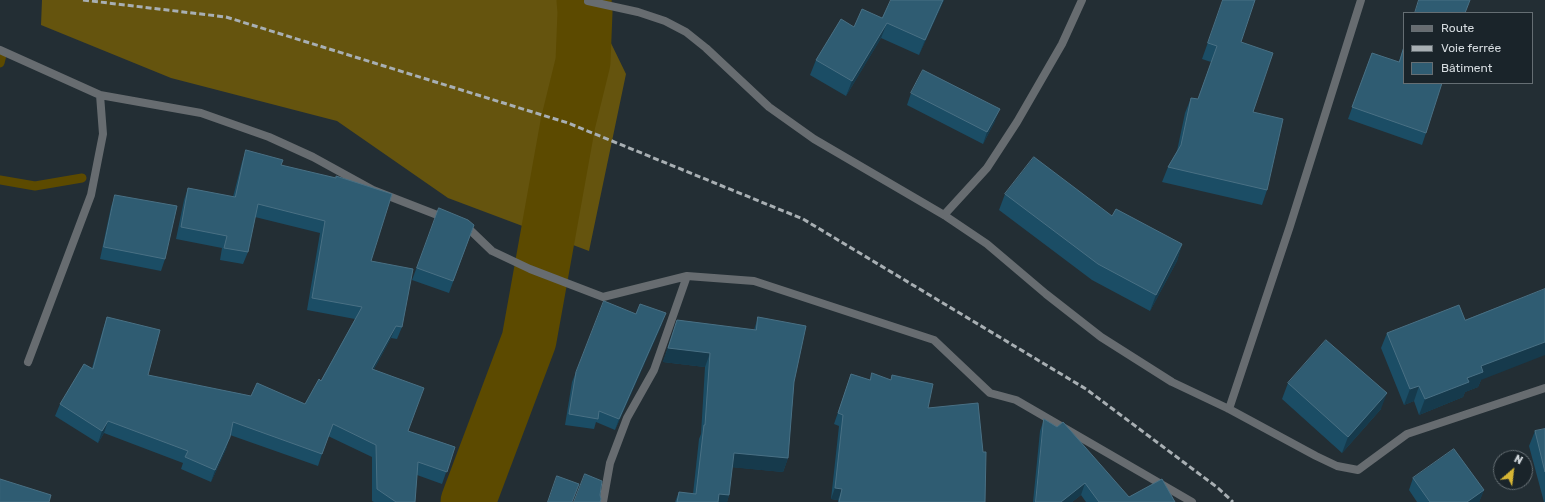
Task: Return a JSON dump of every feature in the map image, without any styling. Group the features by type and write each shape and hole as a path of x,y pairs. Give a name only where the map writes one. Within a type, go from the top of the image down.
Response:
{"street":[{"path":"944,215 987,168 1017,122 1062,44 1082,0"},
{"path":"1229,409 1290,226 1360,0"},
{"path":"588,1 638,12 665,21 686,32 706,48 769,107 801,130 879,178 944,215 987,244 1046,294 1101,337 1172,382 1229,409 1337,466 1358,470 1407,434 1545,388"},
{"path":"0,50 100,95 201,112 269,137 313,157 373,190 467,227 492,251 603,297 687,276 754,281 934,340 990,393 1016,400 1192,502"},
{"path":"28,362 91,195 103,134 100,95"},
{"path":"603,502 610,463 627,418 654,370 687,276"}],"shaded area":[{"path":"42,0 590,0 626,74 589,251 448,198 337,121 171,78 41,25"}],"building":[{"path":"891,0 943,0 925,40 887,23 852,81 816,60 841,19 854,27 862,9 882,18"},
{"path":"1223,0 1255,0 1241,42 1273,53 1253,112 1283,119 1267,190 1168,167 1181,145 1191,98 1198,99 1217,46 1208,43"},
{"path":"1419,0 1470,0 1465,12 1415,12"},
{"path":"1403,50 1403,84 1442,84 1426,133 1352,107 1372,53 1399,62"},
{"path":"923,70 1000,109 987,132 911,93"},
{"path":"246,150 283,160 281,165 336,178 336,176 392,194 371,261 413,269 402,327 396,326 372,369 424,388 408,431 455,447 447,472 418,462 415,502 396,502 377,489 376,445 333,424 322,454 233,422 230,437 215,470 185,457 188,451 108,421 102,431 60,404 84,364 93,369 107,317 160,330 148,375 251,396 257,383 305,404 319,379 321,381 362,307 312,298 325,221 258,204 248,252 224,248 227,236 181,227 188,188 235,197"},
{"path":"1034,157 1112,216 1116,209 1182,244 1156,295 1098,264 1005,194"},
{"path":"115,195 177,206 165,259 104,247"},
{"path":"439,208 468,220 474,225 453,281 417,268"},
{"path":"1545,289 1545,342 1481,366 1483,372 1467,378 1469,382 1425,399 1419,386 1410,389 1387,333 1459,305 1465,320"},
{"path":"604,301 636,314 640,304 666,313 619,419 599,411 598,419 569,414 576,372"},
{"path":"758,317 806,326 794,382 788,458 734,453 729,495 719,494 718,502 677,502 679,492 696,494 705,425 710,353 668,348 677,320 756,330"},
{"path":"1326,340 1387,393 1348,437 1288,383"},
{"path":"872,373 891,380 892,375 933,384 928,408 978,403 983,452 986,452 985,502 839,502 842,489 835,488 843,415 838,413 851,374 870,380"},
{"path":"1044,419 1057,427 1063,422 1129,497 1162,479 1175,502 1099,502 1085,483 1061,502 1036,502"},
{"path":"1545,429 1545,472 1535,431"},
{"path":"1454,449 1484,490 1467,502 1430,502 1413,478"},
{"path":"585,474 602,481 600,502 574,502"},
{"path":"557,476 579,484 572,502 548,502"},
{"path":"0,479 51,495 49,502 0,502"}],"waterway":[{"path":"468,502 529,340 568,123 583,62 584,0"},
{"path":"0,63 2,55"},
{"path":"0,180 35,186 82,178"}],"railway":[{"path":"83,0 226,17 568,123 803,219 1086,389 1218,488 1233,502"}]}
